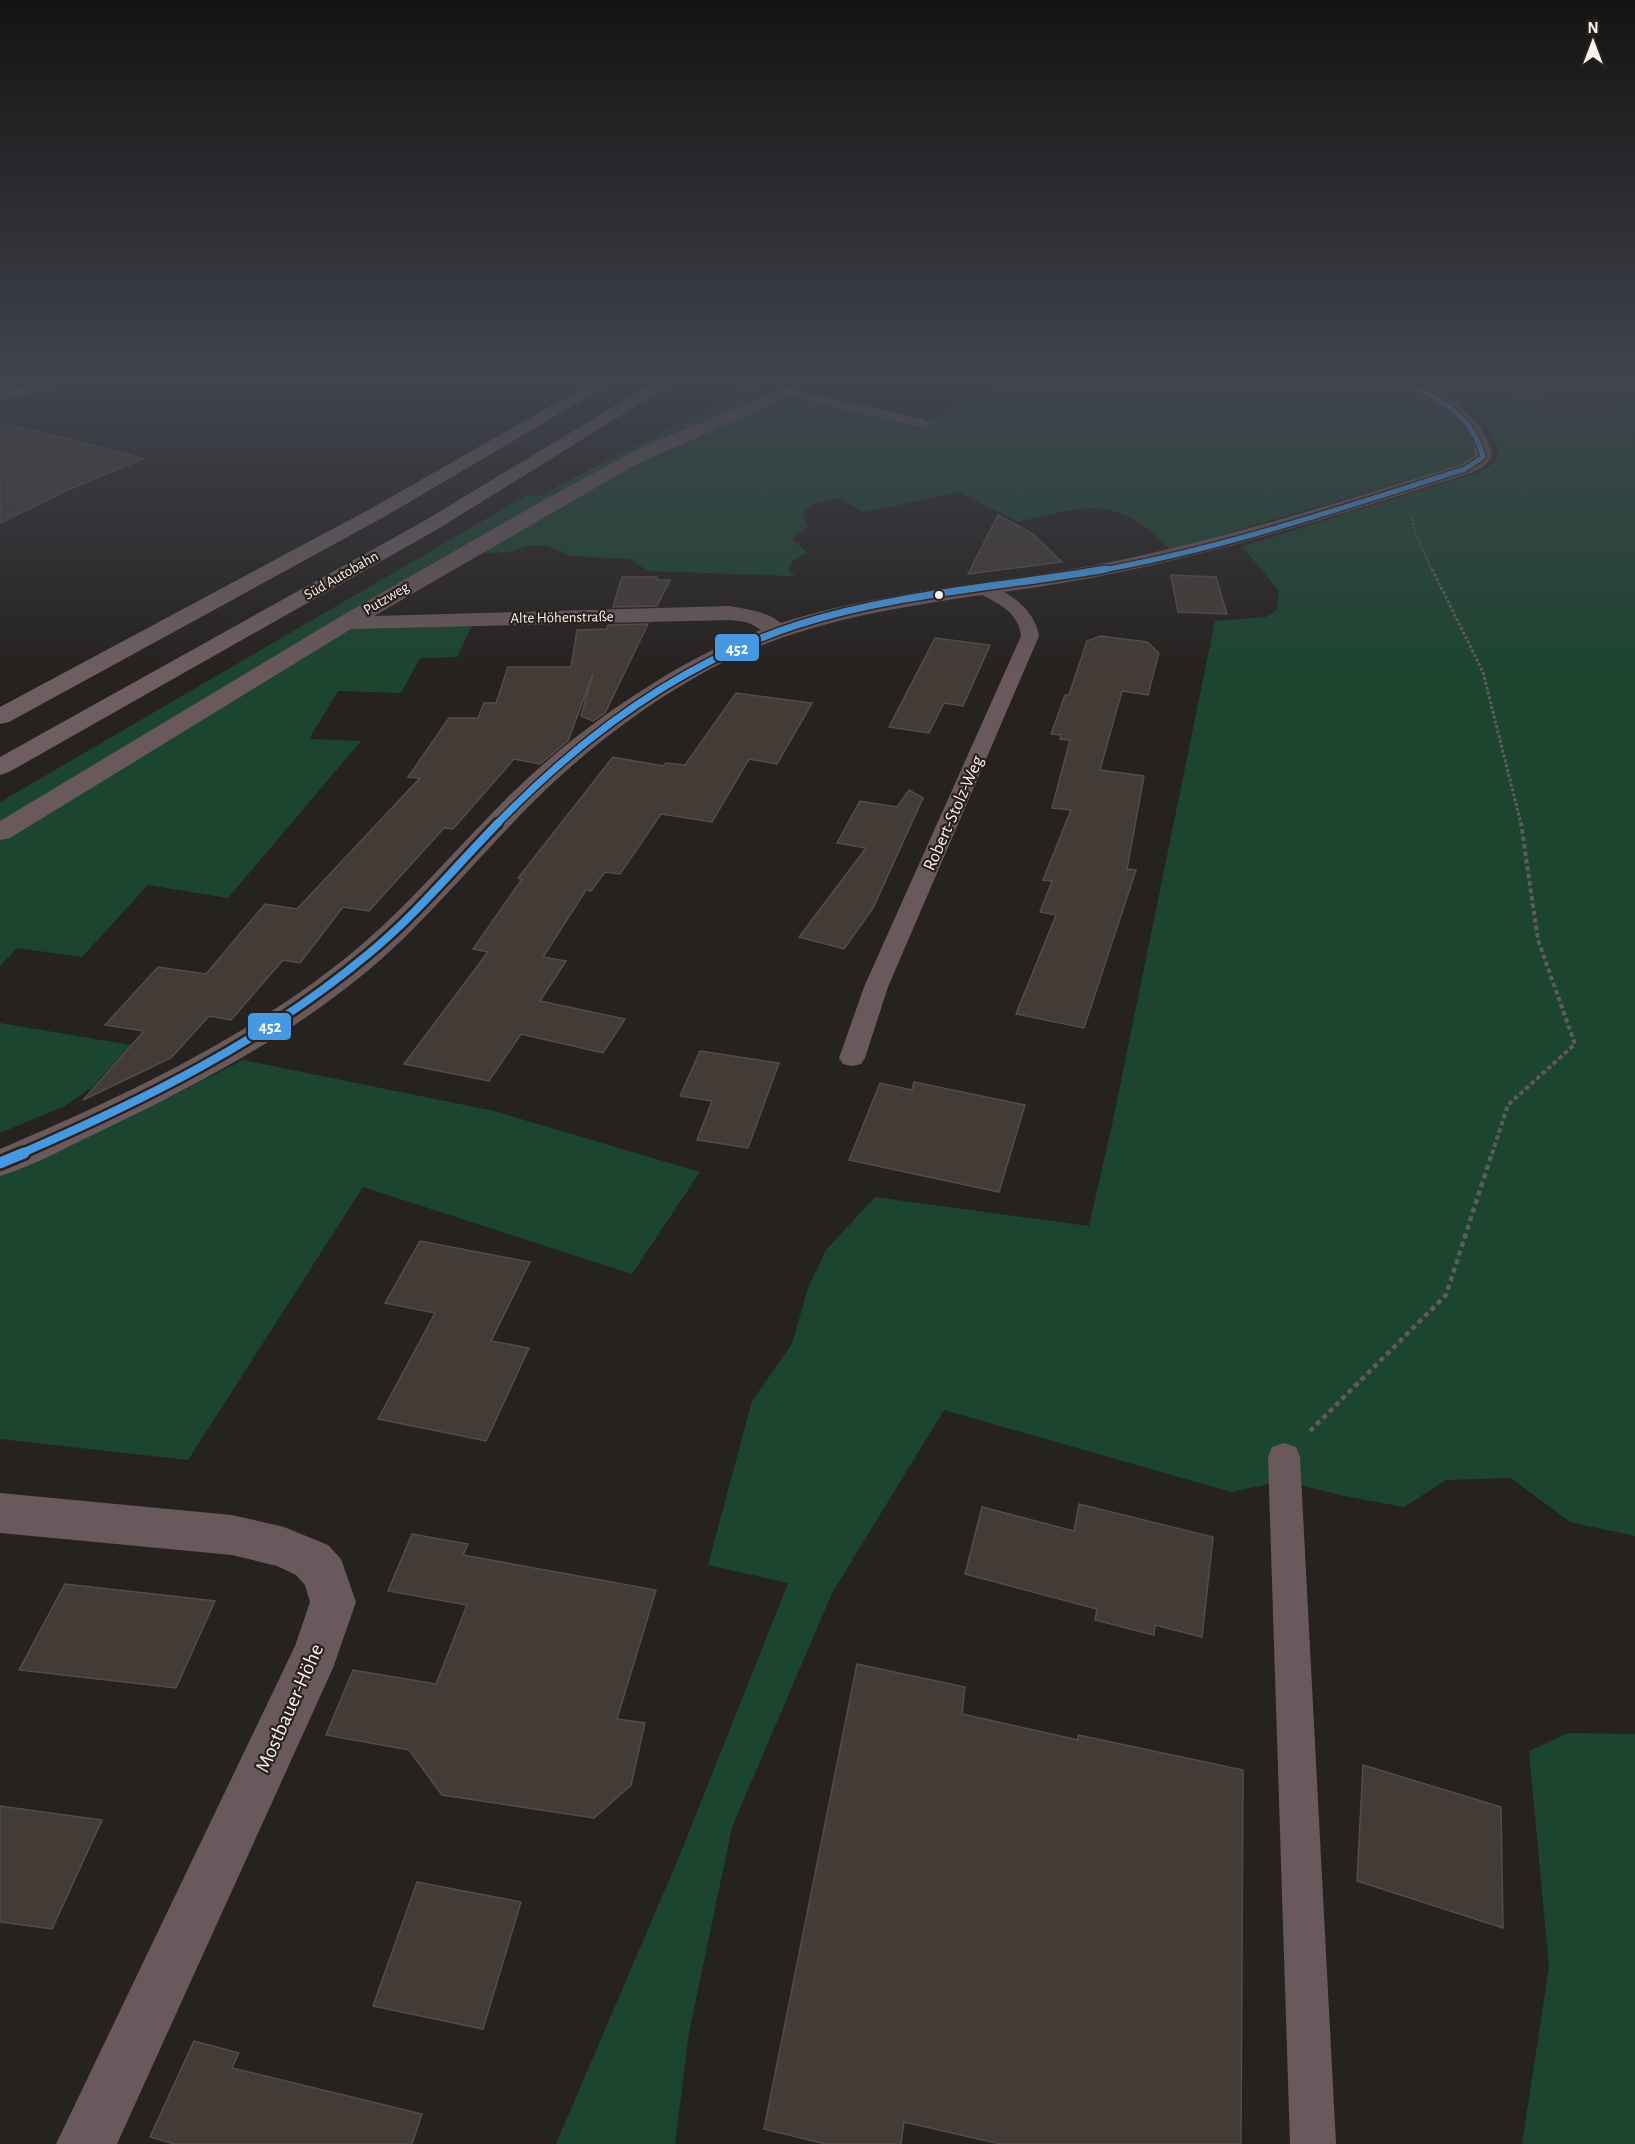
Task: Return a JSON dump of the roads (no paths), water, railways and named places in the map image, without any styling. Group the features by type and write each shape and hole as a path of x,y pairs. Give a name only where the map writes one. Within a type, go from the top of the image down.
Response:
{"highway":[{"name":"Süd Autobahn","path":"0,717 443,475"},
{"name":"Süd Autobahn","path":"0,767 431,525 513,475"}],"street":[{"name":"Putzweg","path":"0,832 466,551 603,475"},
{"path":"0,1163 187,1075 321,992 371,952 508,812 580,746 614,719 676,680 735,647 776,630 847,610 1108,568 1176,554 1445,475"},
{"name":"Alte Höhenstraße","path":"345,623 730,613 755,617 776,630"},
{"name":"Mostbauer-Höhe","path":"0,1513 232,1535 284,1546 312,1560 325,1574 333,1602 316,1652 86,2144"}],"lane":[{"name":"Robert-Stolz-Weg","path":"852,1058 876,987 1030,636 1030,624 1019,610 981,588"},
{"path":"1284,1456 1313,2144"}]}
